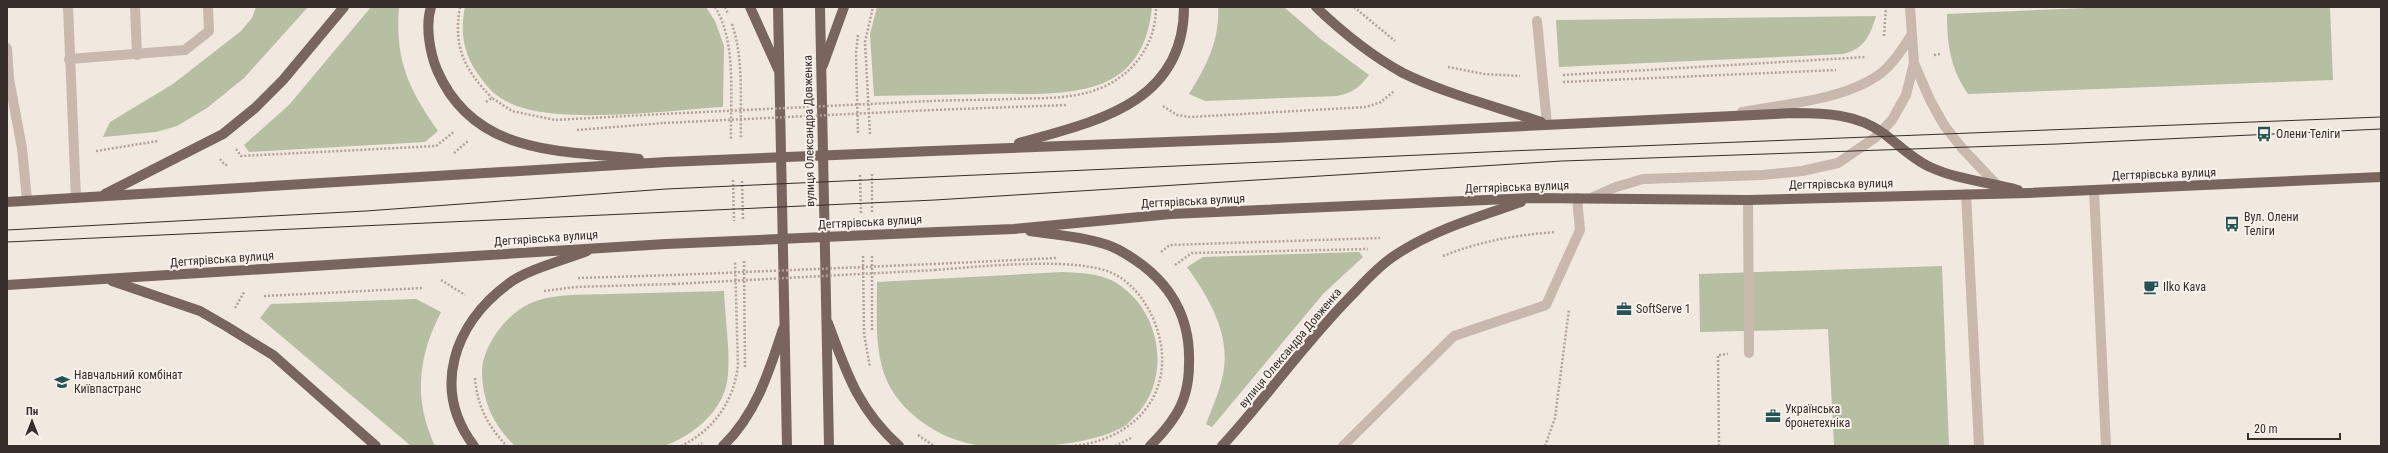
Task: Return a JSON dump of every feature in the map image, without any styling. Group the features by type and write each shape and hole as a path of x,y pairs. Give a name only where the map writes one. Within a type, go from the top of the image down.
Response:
{"main road":[{"path":"99,197 224,134 255,108 283,80 344,7"},
{"path":"431,7 430,36 433,60 442,80 455,101 470,118 484,128 509,140 540,148 667,162"},
{"path":"750,7 780,74"},
{"path":"778,7 788,446"},
{"name":"вулиця Олександра Довженка","path":"820,7 825,314 829,446"},
{"path":"821,70 844,7"},
{"path":"1003,148 1091,123 1123,110 1144,95 1157,82 1171,62 1179,40 1184,7"},
{"path":"1316,7 1360,42 1404,73 1425,83 1547,124"},
{"path":"7,202 667,162 1274,138 1547,124 1827,113 1859,120 1881,132 1928,166 1954,177 1995,183 2028,193"},
{"name":"Дегтярівська вулиця","path":"7,284 666,244 1014,229 1171,214 1531,198 1593,197 1748,200 2028,193 2381,177"},
{"name":"вулиця Олександра Довженка","path":"1222,446 1251,414 1330,317 1383,264 1395,255 1444,229 1531,198"},
{"path":"1014,229 1083,239 1118,249 1144,266 1158,278 1176,300 1186,324 1189,353 1189,378 1184,397 1176,415 1150,446"},
{"path":"474,446 455,413 453,367 458,344 483,306 508,284 596,248"},
{"path":"106,279 186,306 226,326 273,355 376,446"},
{"path":"825,314 850,383 877,424 899,446"},
{"path":"723,446 738,431 756,403 770,368 786,319"}],"street":[{"path":"68,7 76,198"},
{"path":"135,7 137,55"},
{"path":"69,59 137,55 185,50 209,32 208,7"},
{"path":"1593,197 1616,187 1643,179 1762,175 1802,171 1838,163 1858,151 1881,132 1892,120 1906,95 1914,63 1910,7"},
{"path":"1537,21 1547,124"},
{"path":"1724,116 1822,98 1861,85 1880,74 1897,57 1912,34"},
{"path":"7,48 8,79 22,148 27,200"},
{"path":"1914,63 1930,100 1944,125 1966,154 1995,183"},
{"path":"2094,190 2106,446"},
{"path":"1966,194 1979,446"},
{"path":"1342,446 1454,336 1546,305 1580,230 1577,198"},
{"path":"1748,200 1749,353"}],"path":[{"path":"460,7 456,28 459,46 476,81 492,98 512,110 555,120 1076,95 1102,87 1134,66 1146,50 1154,30 1156,7"},
{"path":"1354,7 1396,42"},
{"path":"1882,42 1886,7"},
{"path":"1442,66 1484,74 1542,77 1874,57"},
{"path":"1865,63 1869,60"},
{"path":"1542,77 1565,83 1840,70"},
{"path":"1144,95 1177,115 1190,117 1366,107 1381,102 1394,91 1404,73"},
{"path":"484,104 492,98"},
{"path":"450,155 484,128 497,115 480,99"},
{"path":"569,130 664,123 1073,104"},
{"path":"224,134 242,156 436,146 470,118"},
{"path":"74,152 103,151 161,140"},
{"path":"208,142 225,165 232,165"},
{"path":"1435,258 1470,246 1513,235 1580,230"},
{"path":"1144,266 1170,246 1380,238 1395,255"},
{"path":"1138,294 1192,253 1367,248 1383,264"},
{"path":"576,278 1061,258"},
{"path":"541,291 575,287 674,284 1037,264 1093,268 1116,275 1138,294 1148,309 1157,330 1161,348 1160,384 1151,402 1140,416 1123,432 1108,440 1074,446"},
{"path":"440,279 483,306"},
{"path":"264,296 423,288"},
{"path":"226,326 244,292 252,291"},
{"path":"1545,446 1555,418 1569,308"},
{"path":"681,446 696,438 716,420 728,402 736,382 737,343"},
{"path":"1718,355 1719,446"},
{"path":"475,372 476,393 484,415 507,446"},
{"path":"1115,446 1135,434"}],"green space":[{"path":"256,7 308,7 244,78 207,108 177,126 156,132 103,137 110,122 173,84 241,31 252,18"},
{"path":"371,7 399,7 399,43 406,73 411,87 438,131 425,142 249,152 244,145 289,105"},
{"path":"465,7 706,7 715,21 724,46 723,107 639,114 573,115 543,112 518,106 498,96 492,91 484,83 473,66 464,42 463,24"},
{"path":"877,7 1152,7 1149,27 1138,54 1126,69 1104,83 1088,88 1053,93 874,96 870,34"},
{"path":"1218,7 1284,7 1322,40 1369,75 1355,89 1337,96 1205,101 1189,94 1211,53 1217,31"},
{"path":"2110,7 2330,7 2333,80 1968,94 1957,75 1949,46 1947,14"},
{"path":"1876,16 1865,41 1856,49 1843,54 1559,67 1556,20"},
{"path":"1359,252 1363,257 1323,294 1212,427 1206,424 1222,380 1225,359 1224,345 1221,331 1210,304 1187,267 1203,257"},
{"path":"1942,266 1949,446 1834,446 1828,329 1700,332 1699,274"},
{"path":"1062,272 1083,273 1112,280 1133,296 1144,312 1152,329 1157,348 1157,366 1154,385 1146,402 1126,425 1108,434 1067,443 1021,447 979,445 963,442 940,433 929,427 900,402 887,381 880,358 877,333 877,282"},
{"path":"724,291 728,353 728,374 726,387 722,398 707,419 687,435 664,446 515,446 495,421 484,393 482,371 483,361 498,331 513,314 522,308 540,300 569,295"},
{"path":"416,299 441,312 427,345 421,378 423,412 435,446 411,446 260,318 271,304"}],"tram line":[{"path":"7,230 366,211 666,189 1509,151 2381,117"},
{"path":"7,242 935,200 1562,161 2057,144 2381,129"}],"place":[{"name":"Олени Теліги","path":"2264,134"},
{"name":"Вул. Олени Теліги","path":"2232,224"},
{"name":"Ilko Kava","path":"2151,287"},
{"name":"SoftServe 1","path":"1624,309"},
{"name":"Навчальний комбінат Київпастранс","path":"62,382"},
{"name":"Українська бронетехніка","path":"1773,416"}]}
